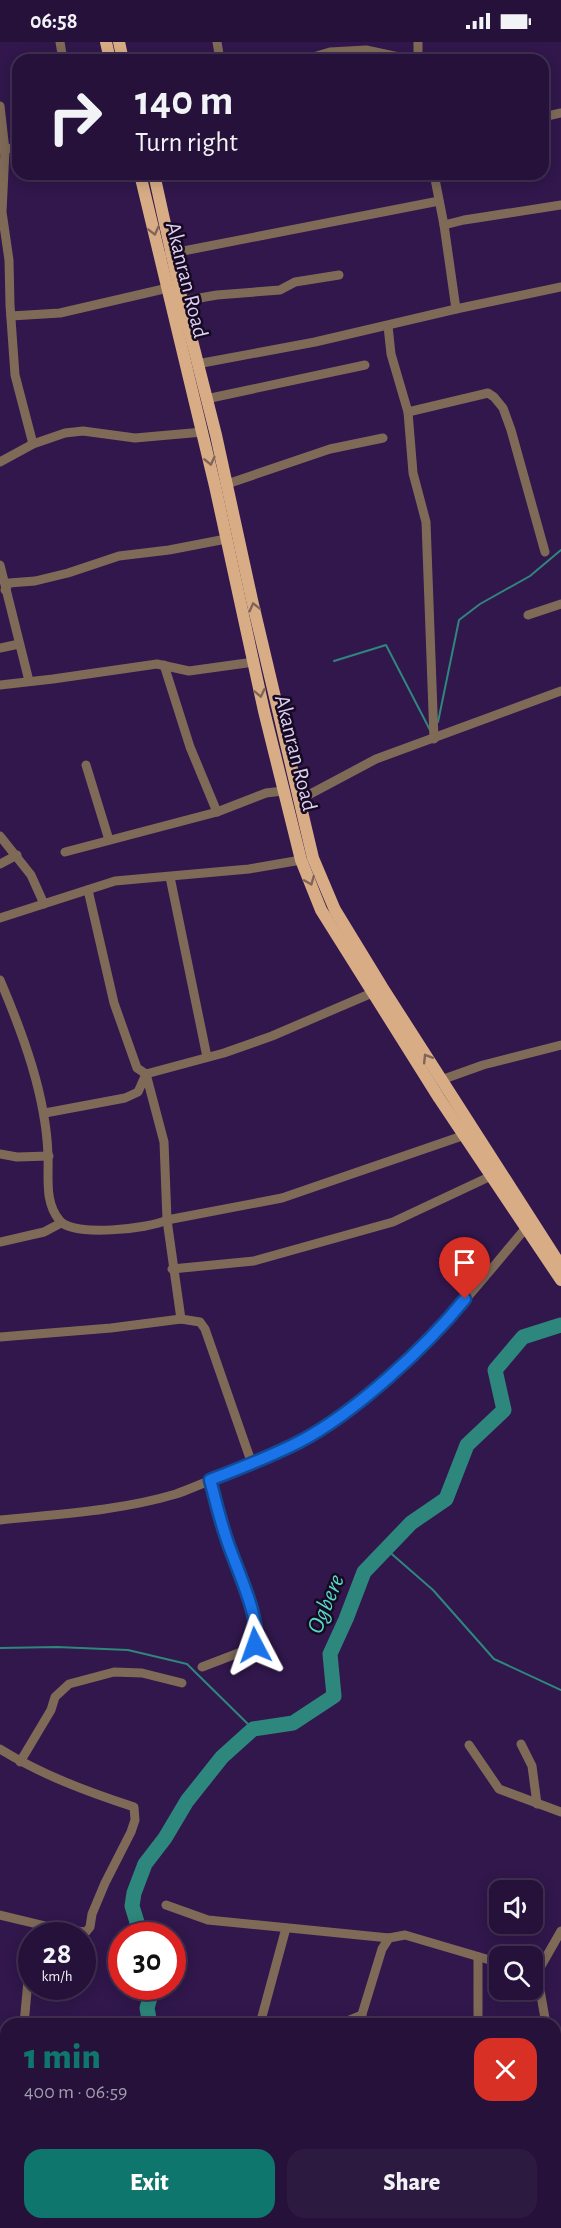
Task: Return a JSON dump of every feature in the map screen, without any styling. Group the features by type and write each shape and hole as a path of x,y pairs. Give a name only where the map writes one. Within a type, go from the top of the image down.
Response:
{"main road":[{"name":"Akanran Road","path":"142,180 182,302 227,484 313,858 335,910 561,1266"},
{"name":"Akanran Road","path":"159,180 168,288 203,432 283,791 301,860 321,910 372,993 525,1229 561,1280"},
{"path":"277,765 291,763"}],"street":[{"path":"323,54 366,50 385,54"},
{"path":"0,106 5,260 15,375 33,444"},
{"path":"435,180 456,309"},
{"path":"166,254 439,201"},
{"path":"444,225 561,205"},
{"path":"182,302 217,295 280,290 295,282 339,275"},
{"path":"197,364 315,342 561,287"},
{"path":"11,316 60,313 168,288"},
{"path":"388,326 391,354 408,412 413,473 426,522 434,739"},
{"path":"206,399 365,364"},
{"path":"408,412 488,393 494,397 503,408 511,430 545,552"},
{"path":"0,462 33,444 65,433 83,431 135,438 203,432"},
{"path":"227,484 330,449 383,438"},
{"path":"5,590 9,583 35,581 68,573 119,556 169,550 226,539"},
{"path":"0,565 29,681"},
{"path":"528,615 561,604"},
{"path":"0,648 19,644"},
{"path":"0,685 64,678 148,664 189,671 254,662"},
{"path":"164,665 190,747 217,812"},
{"path":"299,800 376,759 561,691"},
{"path":"86,765 109,840"},
{"path":"65,852 217,812 266,793 283,791"},
{"path":"0,836 31,875 44,904"},
{"path":"0,864 17,855"},
{"path":"0,918 116,881 249,869 301,860"},
{"path":"170,877 207,1058"},
{"path":"88,890 114,1003 137,1068 146,1074 164,1142 166,1220 181,1319"},
{"path":"0,980 21,1031 45,1113 50,1205 62,1223 78,1229 156,1226 166,1220 282,1198 465,1135"},
{"path":"146,1074 207,1058 272,1036 372,993"},
{"path":"441,1080 483,1065 561,1045"},
{"path":"45,1113 125,1098 138,1092 146,1074"},
{"path":"0,1154 16,1157 48,1156"},
{"path":"172,1269 254,1261 393,1222 491,1176"},
{"path":"0,1242 44,1232 62,1223"},
{"path":"0,1520 64,1514 139,1503 177,1493 252,1464 300,1441 332,1421 386,1378 437,1331 525,1229"},
{"path":"0,1336 111,1328 181,1319 200,1322 205,1329 252,1464"},
{"path":"202,1667 249,1649 255,1645 257,1639 254,1616 224,1534 210,1480"},
{"path":"20,1762 51,1710 55,1697 69,1684 114,1672 142,1673 182,1683"},
{"path":"521,1744 532,1766 537,1804"},
{"path":"469,1745 499,1789 561,1812"},
{"path":"0,1749 20,1762 89,1793 134,1807 135,1820 105,1883 86,1932 58,1929 0,1915"},
{"path":"166,1905 208,1920 389,1938 405,1935 489,1960"},
{"path":"262,2018 286,1928"},
{"path":"543,1959 561,1931"},
{"path":"360,2018 382,1949 389,1938"},
{"path":"478,1957 478,2018"},
{"path":"25,2018 26,2000"},
{"path":"541,2000 545,2018"}],"waterway":[{"path":"438,722 459,620 480,604 530,576 561,550"},
{"path":"334,661 386,645 430,730"},
{"name":"Ogbere","path":"137,1922 132,1906 134,1893 145,1864 165,1838 187,1801 222,1757 253,1729 293,1723 334,1696 330,1654 364,1572 411,1523 446,1499 467,1445 504,1410 495,1370 523,1337 561,1325"},
{"path":"386,1549 433,1590 494,1659 561,1690"},
{"path":"0,1648 57,1647 128,1650 187,1664 253,1729"},
{"name":"Ogbere","path":"149,2000 147,2008 149,2018"}],"route":[{"path":"255,1645 257,1633 254,1616 224,1534 210,1480 252,1464 300,1441 332,1421 386,1378 437,1331 465,1299"}]}
